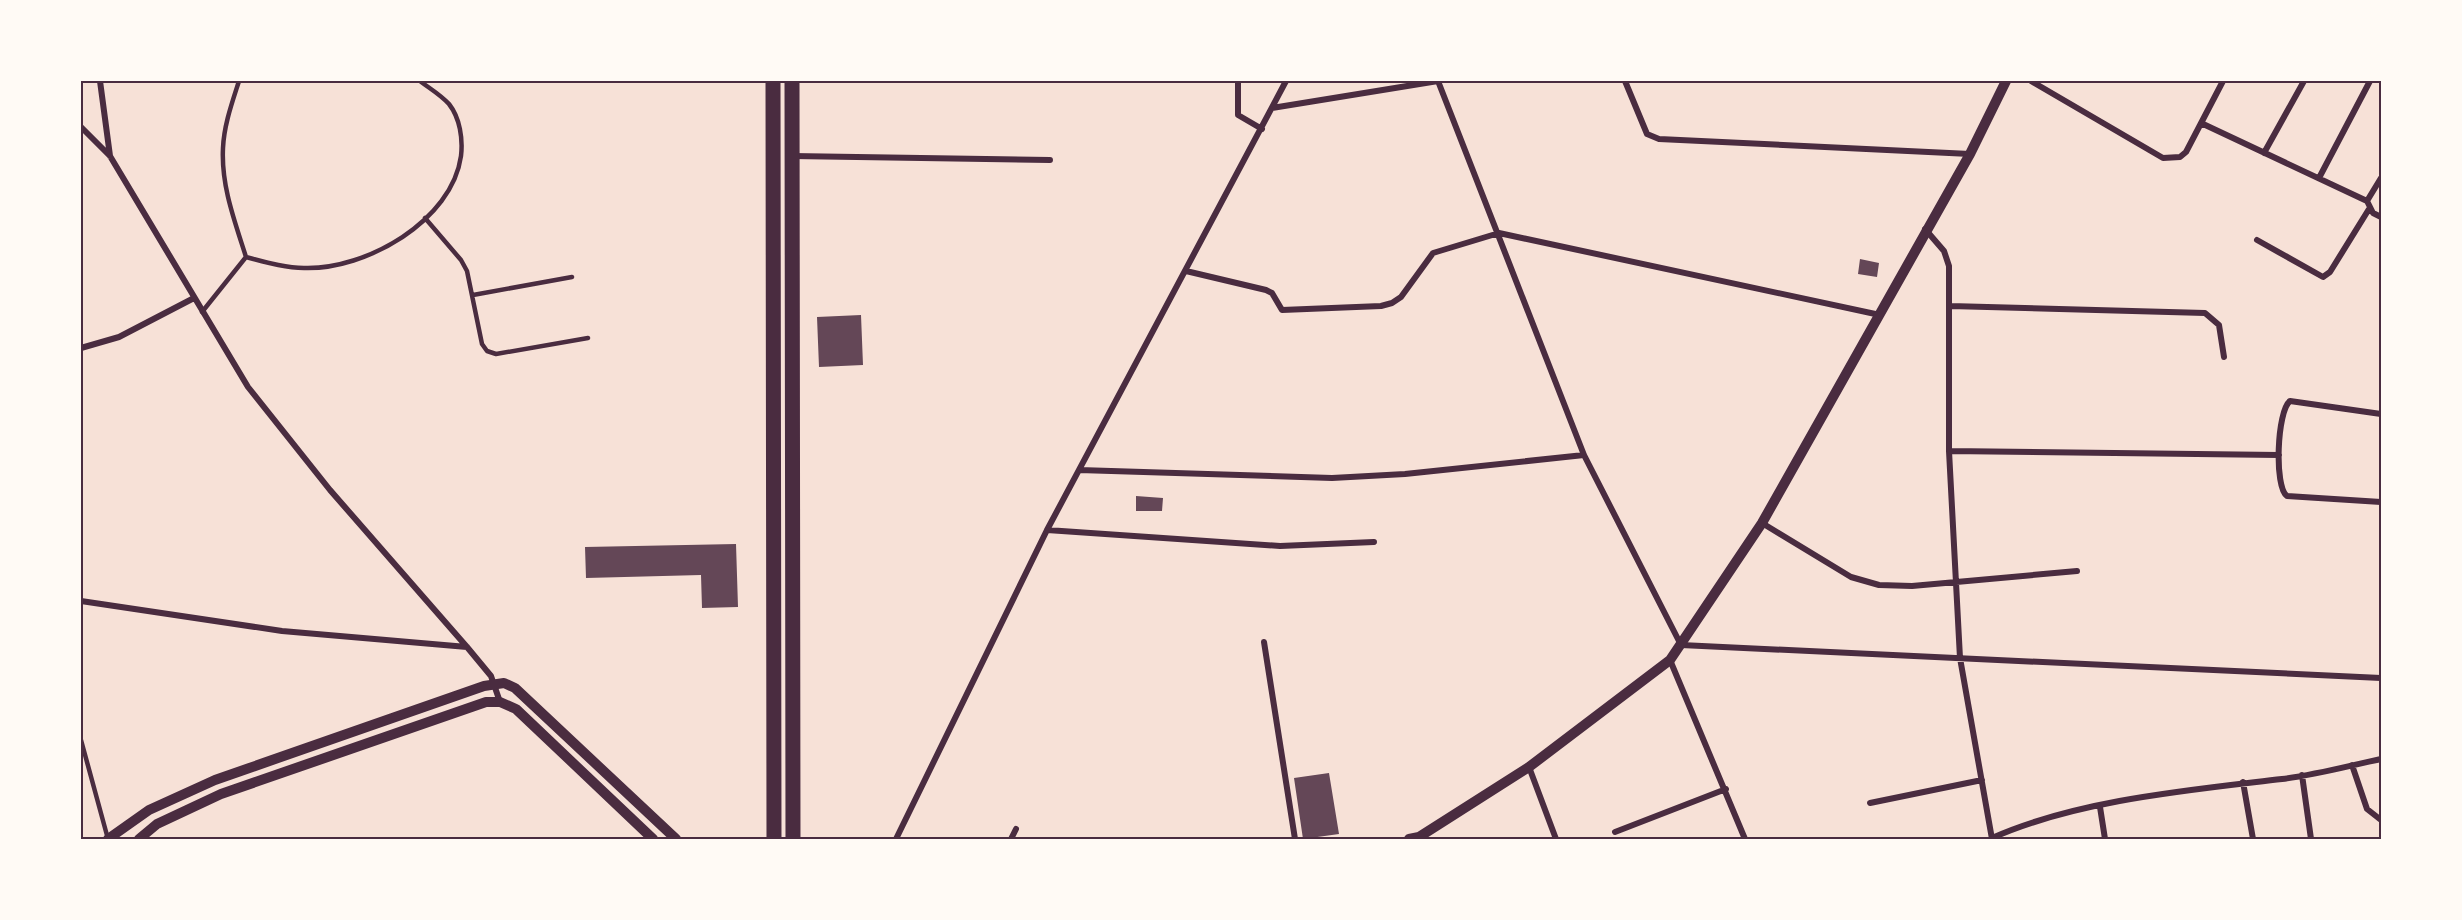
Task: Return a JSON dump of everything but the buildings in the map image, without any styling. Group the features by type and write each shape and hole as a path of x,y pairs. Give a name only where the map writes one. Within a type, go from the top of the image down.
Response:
{"main road":[{"path":"773,81 774,839"},
{"path":"792,81 793,839"}],"street":[{"path":"100,81 110,156"},
{"path":"1238,81 1238,115 1262,129"},
{"path":"896,839 1047,530 1286,81"},
{"path":"1272,108 1440,81 1584,455 1681,645"},
{"path":"1625,81 1647,134 1659,139 1970,154"},
{"path":"1415,838 1529,767 1670,660 1762,523 1880,315 1925,229 1970,154 2006,81"},
{"path":"2031,81 2163,158 2180,157 2186,152 2223,81"},
{"path":"2264,153 2304,81"},
{"path":"2319,178 2370,81"},
{"path":"2201,123 2367,201"},
{"path":"81,127 110,156 248,387 330,490 467,647 494,684 500,702"},
{"path":"791,156 1050,160"},
{"path":"2381,178 2367,201 2369,209 2381,217"},
{"path":"2257,240 2324,277 2330,272 2369,209"},
{"path":"1925,229 1944,251 1949,266 1949,451 1960,658 1992,839 2028,824 2100,807 2211,786 2302,775 2381,759"},
{"path":"1186,271 1266,290 1272,293 1282,309 1381,306 1401,297 1433,253 1499,233 1880,315"},
{"path":"81,348 119,337 194,298"},
{"path":"1950,306 2205,313 2219,325 2224,357"},
{"path":"2381,414 2290,401 2281,415 2279,455 2280,486 2287,496 2381,502"},
{"path":"1949,451 2279,455"},
{"path":"1079,470 1332,478 1405,474 1584,455"},
{"path":"1762,523 1851,577 1880,585 1912,586 2077,571"},
{"path":"1047,530 1280,546 1374,542"},
{"path":"81,601 282,631 467,647"},
{"path":"1264,642 1295,839"},
{"path":"1681,645 2381,678"},
{"path":"1670,660 1745,839"},
{"path":"108,839 149,810 215,780 484,686 504,683 515,688 676,839"},
{"path":"139,839 157,824 220,795 486,702 500,702 516,709 653,839"},
{"path":"2352,765 2367,809 2381,820"},
{"path":"1529,767 1556,839"},
{"path":"2302,775 2311,839"},
{"path":"1870,803 1982,780"},
{"path":"2243,782 2253,839"},
{"path":"1615,832 1726,789"},
{"path":"2100,807 2105,839"},
{"path":"1011,839 1016,829"}],"lane":[{"path":"239,81 227,121 222,149 226,193 246,257"},
{"path":"246,257 305,268 350,261 383,249 425,218 444,199 459,170 463,142 457,118 448,103 420,81"},
{"path":"425,218 461,260 473,295 482,344 487,351 496,354 588,338"},
{"path":"202,312 246,257"},
{"path":"473,295 572,277"},
{"path":"81,740 108,839"}]}
